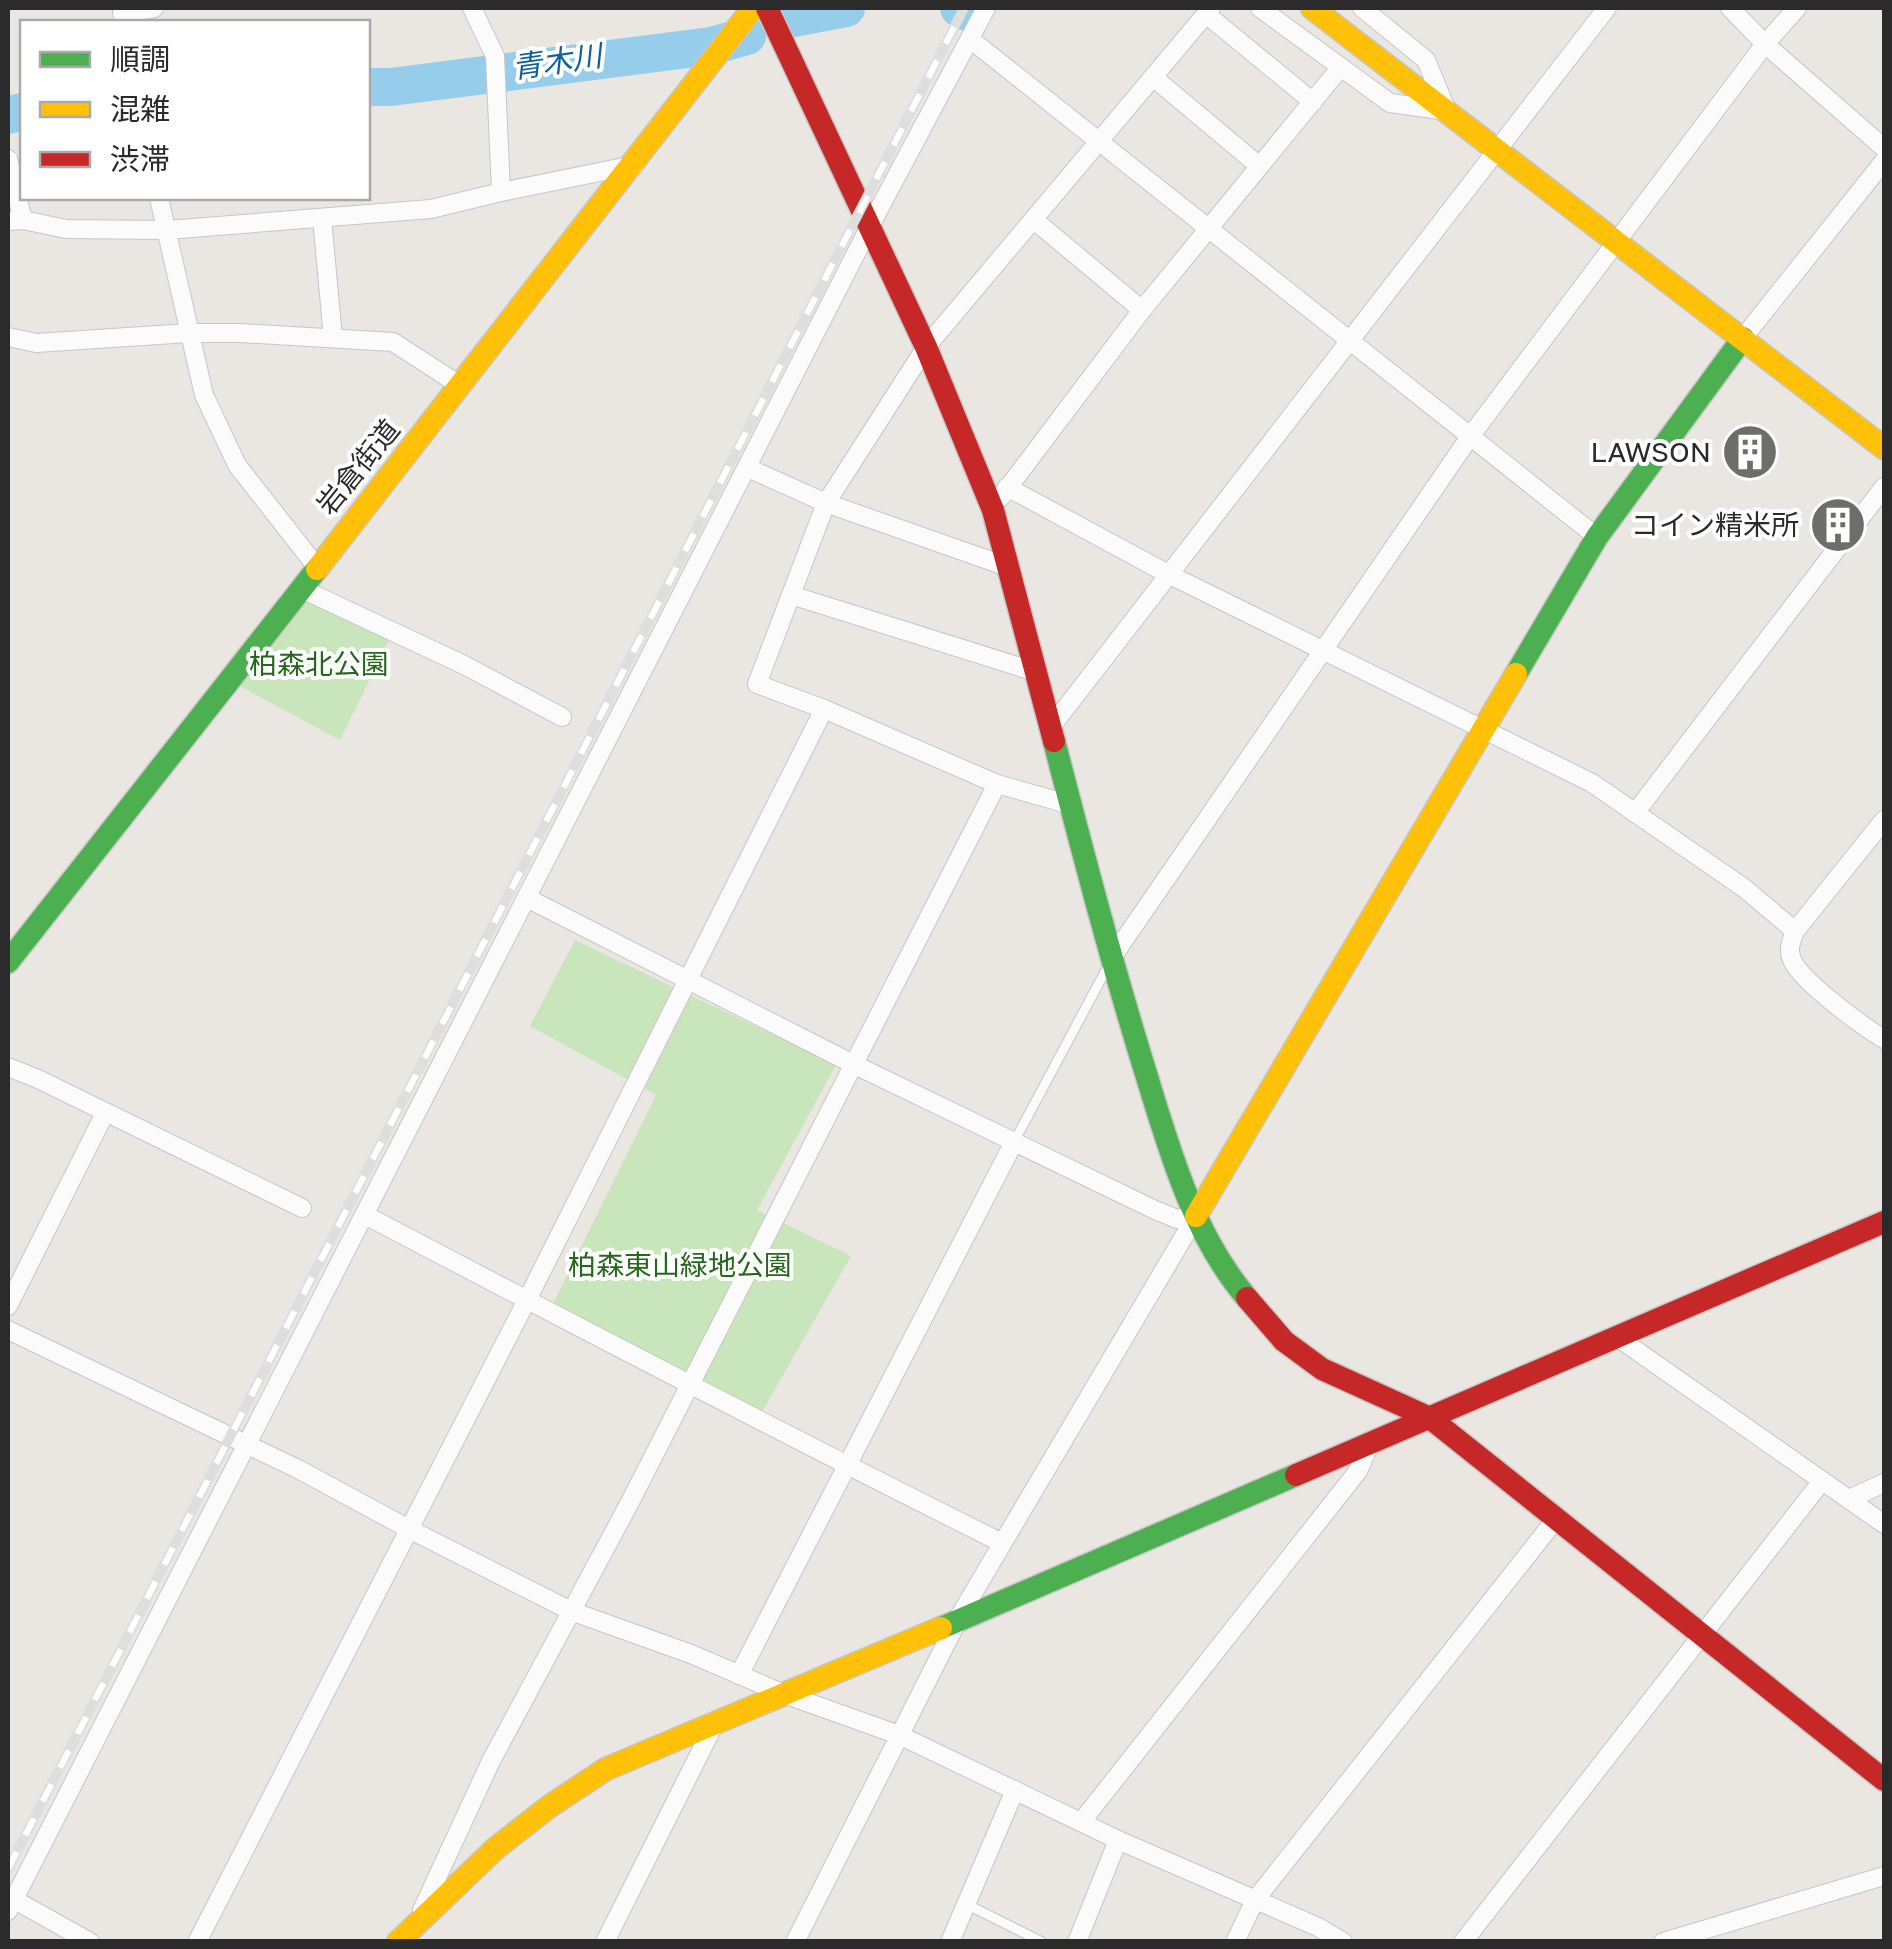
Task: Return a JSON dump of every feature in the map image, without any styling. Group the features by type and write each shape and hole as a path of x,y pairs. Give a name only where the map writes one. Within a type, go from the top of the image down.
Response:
{"street":[{"path":"122,14 154,8"},
{"path":"472,8 494,56 502,192"},
{"name":"岩倉街道","path":"8,962 753,8"},
{"path":"767,8 926,348 993,510 1111,959 1172,1157 1196,1216 1233,1281 1284,1340 1322,1369 1430,1418 1884,1780"},
{"path":"90,1942 10,1905 870,226 986,8"},
{"path":"1260,8 1390,103 1447,111"},
{"path":"1312,8 1884,448"},
{"path":"1362,8 1384,14 1426,60 1447,111"},
{"path":"1051,728 1607,8"},
{"path":"1730,8 1765,44 1884,148"},
{"path":"1111,959 1469,438 1765,44 1797,8"},
{"path":"1071,806 997,784 757,684 826,503 926,348 1209,11 1313,102"},
{"path":"970,39 1597,537"},
{"path":"993,510 1142,310 1340,68"},
{"path":"1154,77 1258,166"},
{"path":"8,159 15,220 66,229 167,230 431,209 634,165"},
{"path":"798,1940 957,1621 1597,537 1743,338 1884,161"},
{"path":"160,200 204,395 226,445 249,483 316,566"},
{"path":"322,218 332,338"},
{"path":"1034,220 1142,310"},
{"path":"8,337 36,342 188,333 394,342 461,386"},
{"path":"748,468 826,503 1008,567"},
{"path":"1007,487 1168,574 1592,784 1744,888 1796,931"},
{"path":"1635,812 1884,487"},
{"path":"300,588 464,665 562,717"},
{"path":"791,595 1036,672"},
{"path":"197,1942 528,1298 824,709"},
{"path":"415,1924 491,1761 630,1504 997,784"},
{"path":"1884,820 1796,931 1789,948 1793,963 1827,996 1884,1039"},
{"path":"527,898 1014,1142 1177,1219 1196,1216"},
{"path":"8,1067 38,1078 302,1208"},
{"path":"8,1306 105,1114"},
{"path":"740,1675 1014,1142"},
{"path":"365,1214 688,1386 1002,1543"},
{"path":"398,1942 492,1852 563,1794 606,1769 1884,1222"},
{"path":"8,1330 298,1468 571,1611 899,1735 1343,1942"},
{"path":"1617,1337 1884,1524"},
{"path":"1082,1821 1358,1471 1371,1442"},
{"path":"1463,1942 1822,1481"},
{"path":"1848,1499 1884,1483"},
{"path":"1235,1942 1256,1900 1556,1519"},
{"path":"604,1942 715,1723"},
{"path":"950,1942 1015,1790"},
{"path":"1077,1942 1118,1840"},
{"path":"1663,1942 1884,1876"}],"lane":[{"path":"1014,1142 1111,959"},
{"path":"966,1904 1042,1942"}],"green space":[{"name":"柏森北公園","path":"305,599 391,636 340,740 238,685"},
{"name":"柏森東山緑地公園","path":"575,940 836,1065 757,1210 851,1256 762,1412 552,1306 656,1095 530,1026"}],"waterway":[{"name":"青木川","path":"793,18 846,8"},
{"name":"青木川","path":"959,8 967,12 971,8"},
{"name":"青木川","path":"370,87 711,46 747,36"},
{"name":"青木川","path":"8,115 20,112"}],"railway":[{"path":"8,1869 964,8"}],"traffic: fast":[{"path":"1516,674 1597,537 1743,338"},
{"path":"8,962 317,569"},
{"path":"1054,741 1119,984 1172,1156 1211,1245 1247,1298"},
{"path":"941,1628 1296,1475"}],"traffic: slow":[{"path":"317,569 753,8"},
{"path":"1312,8 1884,448"},
{"path":"1196,1216 1516,674"},
{"path":"398,1942 496,1848 606,1769 941,1628"}],"traffic: jam":[{"path":"767,8 926,347 993,510 1054,741"},
{"path":"1296,1475 1884,1222"},
{"path":"1247,1298 1284,1341 1322,1369 1430,1418 1884,1780"}],"place":[{"name":"LAWSON","path":"1750,452"},
{"name":"コイン精米所","path":"1838,525"}]}
